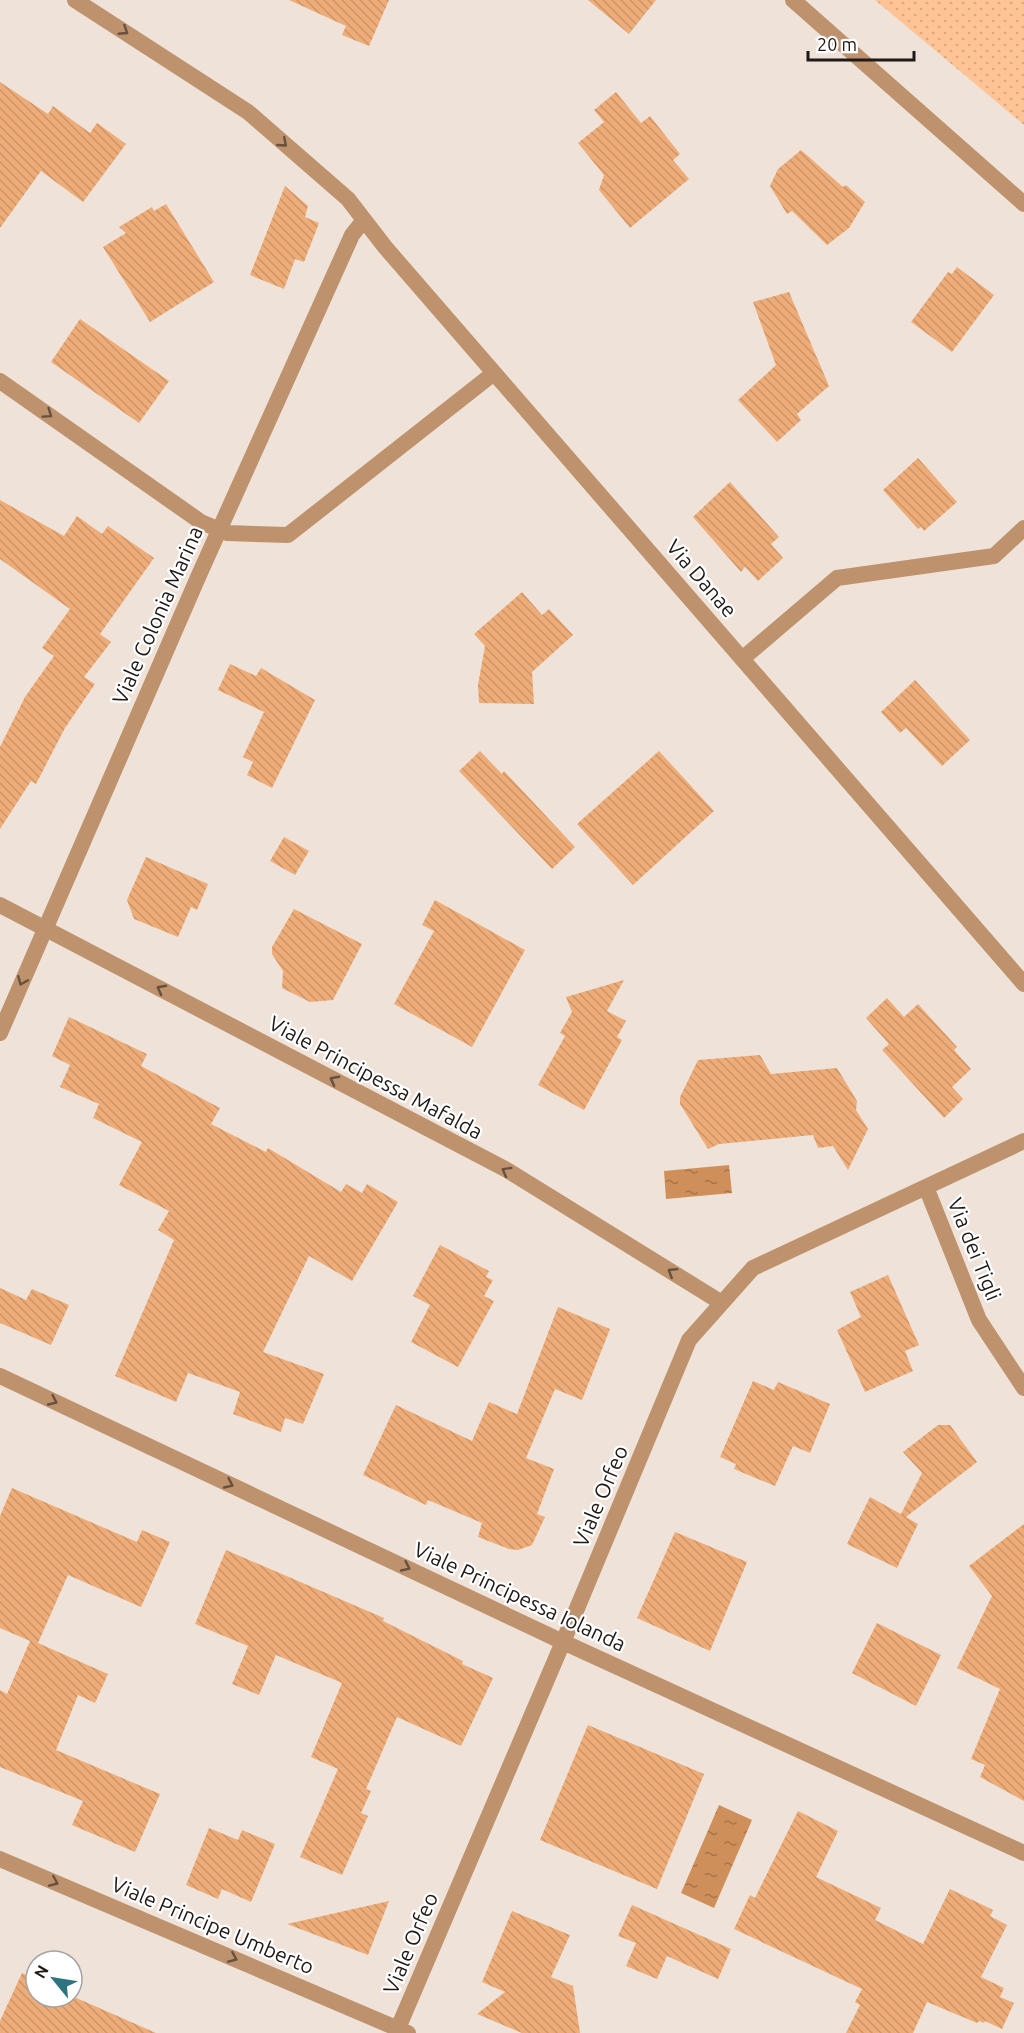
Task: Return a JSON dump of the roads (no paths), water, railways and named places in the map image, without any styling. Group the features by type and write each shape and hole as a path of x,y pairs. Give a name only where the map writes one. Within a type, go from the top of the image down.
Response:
{"street":[{"name":"Via Danae","path":"75,0 248,112 348,200 494,373 1024,984"},
{"path":"793,0 1024,204"},
{"name":"Viale Colonia Marina","path":"0,1033 219,530 352,235 364,220"},
{"path":"0,381 201,522 227,533 288,536 494,373"},
{"path":"742,659 837,578 994,556 1024,528"},
{"name":"Viale Principessa Mafalda","path":"0,905 507,1170 722,1303"},
{"name":"Viale Orfeo","path":"400,2031 689,1340 753,1268 1024,1141"},
{"name":"Via dei Tigli","path":"927,1186 979,1320 1024,1388"},
{"name":"Viale Principessa Iolanda","path":"0,1376 563,1642 1024,1853"},
{"name":"Viale Principe Umberto","path":"0,1859 400,2031"}],"water":[{"path":"729,1165 732,1193 666,1199 664,1171"},
{"path":"719,1805 752,1820 714,1908 681,1893"}]}
